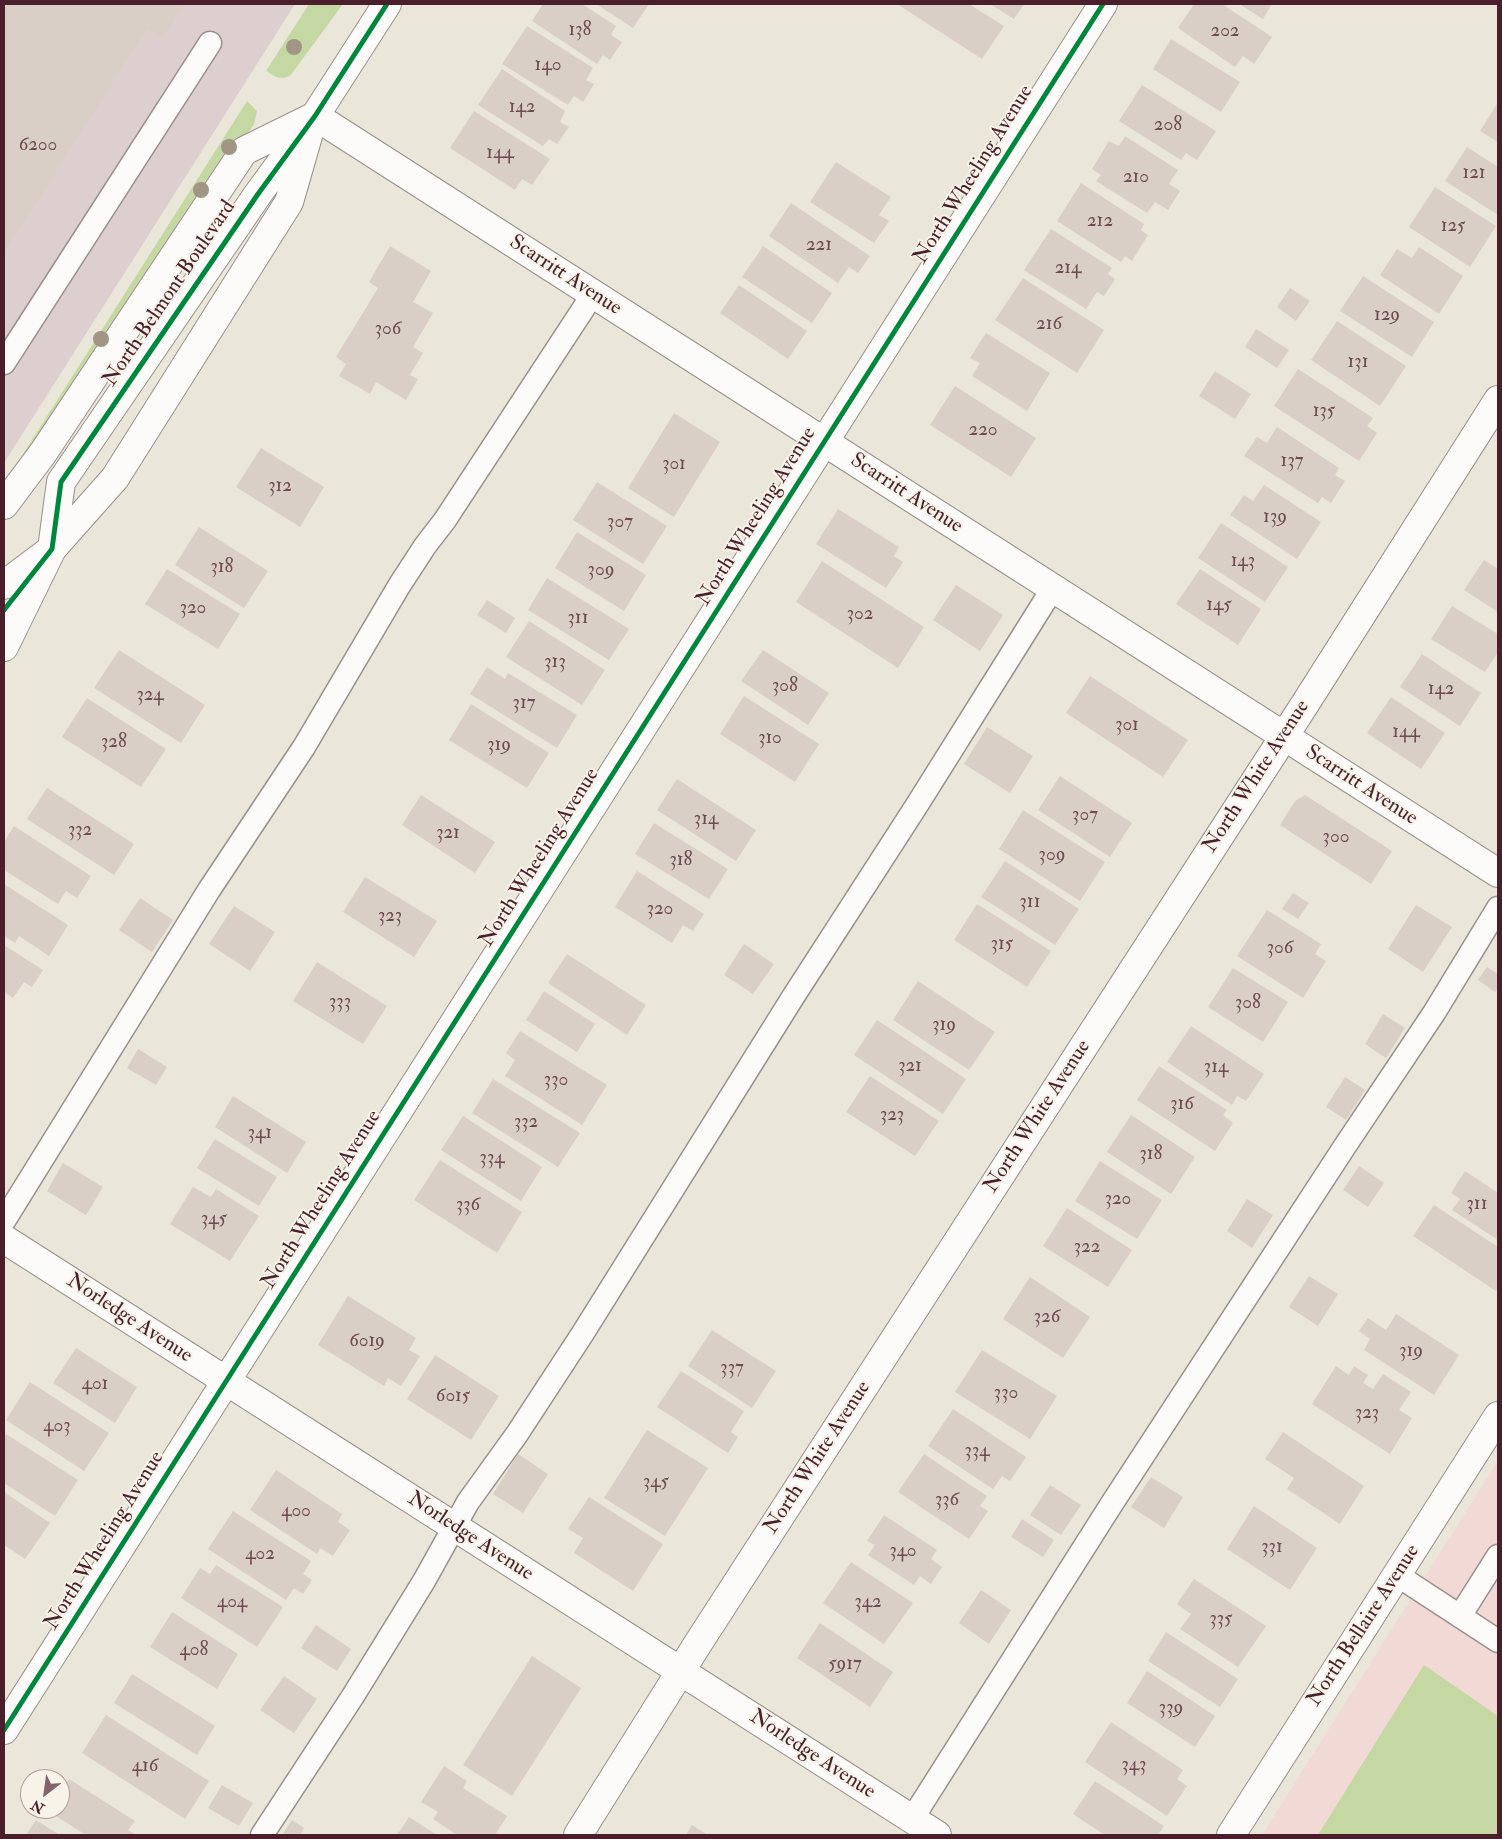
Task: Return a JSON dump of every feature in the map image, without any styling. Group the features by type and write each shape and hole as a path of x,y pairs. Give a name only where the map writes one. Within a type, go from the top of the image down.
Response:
{"street":[{"name":"North Belmont Boulevard","path":"4,647 52,549 61,482 258,194 315,116 387,4"},
{"name":"North Wheeling Avenue","path":"4,1730 1103,4"},
{"name":"North Belmont Boulevard","path":"4,610 52,549 115,478 288,202 315,116"},
{"name":"Scarritt Avenue","path":"315,116 1498,873"},
{"path":"4,505 48,445 244,151 315,116"},
{"name":"North White Avenue","path":"578,1835 680,1671 1284,736 1498,400"},
{"path":"4,585 52,549"},
{"name":"Norledge Avenue","path":"4,1239 937,1835"},
{"name":"North Bellaire Avenue","path":"1230,1835 1498,1416"}],"lane":[{"path":"4,363 210,43"},
{"path":"4,1221 209,890 304,747 399,586 425,546 446,520 593,294"},
{"path":"262,1835 353,1696 419,1589 468,1502 517,1434 583,1333 793,997 917,805 1053,588"},
{"path":"912,1819 1111,1505 1434,1013 1498,908"},
{"path":"1460,1616 1498,1556"},
{"path":"1397,1575 1498,1641"}],"shaded area":[{"path":"4,4 295,4 4,463"},
{"path":"1498,1461 1498,1835 1262,1835"}],"green space":[{"path":"309,4 343,4 290,76 276,77 266,71"},
{"path":"247,101 257,111 254,124 16,483 4,484"},
{"path":"1424,1665 1498,1716 1498,1835 1318,1835"}],"building":[{"path":"4,4 184,4 162,38 147,29 4,254"},
{"path":"543,4 582,4 616,26 611,35 622,42 610,60 603,55 597,64 532,21"},
{"path":"596,4 649,4 633,28"},
{"path":"897,4 969,4 1004,26 982,59"},
{"path":"990,4 1024,4 1014,19"},
{"path":"1194,4 1222,4 1272,37 1254,64 1243,56 1235,67 1178,28"},
{"path":"1239,4 1272,4 1263,19"},
{"path":"527,26 593,68 586,80 594,84 583,102 574,96 568,105 502,64"},
{"path":"1171,39 1240,82 1221,112 1153,69"},
{"path":"502,69 565,111 560,122 569,127 557,144 549,139 543,146 478,105"},
{"path":"1142,85 1216,131 1197,160 1186,153 1181,160 1119,121"},
{"path":"1498,105 1498,142 1480,131"},
{"path":"474,111 550,159 532,185 522,179 515,190 450,148"},
{"path":"1125,136 1178,170 1169,184 1180,191 1168,210 1155,202 1147,213 1096,181 1101,175 1092,169 1109,141 1119,146"},
{"path":"1467,147 1498,167 1498,215 1445,181"},
{"path":"836,162 891,197 879,215 889,221 874,243 810,202"},
{"path":"1081,183 1144,224 1141,230 1148,235 1132,261 1125,256 1121,262 1057,221"},
{"path":"1435,187 1496,226 1470,267 1409,227"},
{"path":"791,203 870,256 858,273 849,267 838,283 769,236"},
{"path":"1051,229 1112,268 1108,274 1115,279 1104,296 1097,292 1086,309 1024,270"},
{"path":"390,246 431,271 413,302 433,313 413,347 423,353 410,375 418,379 406,400 376,382 370,394 339,376 346,364 336,357 378,288 369,282"},
{"path":"763,246 832,293 812,323 742,277"},
{"path":"1419,247 1463,276 1439,314 1380,275 1397,249 1412,258"},
{"path":"1363,276 1434,322 1412,357 1340,311"},
{"path":"1023,278 1104,330 1077,373 995,320"},
{"path":"739,285 807,331 788,359 720,313"},
{"path":"1290,288 1310,301 1296,321 1277,307"},
{"path":"1337,321 1406,366 1380,406 1311,360"},
{"path":"1256,329 1289,350 1277,368 1245,347"},
{"path":"986,333 1050,373 1027,411 972,376 980,363 970,358"},
{"path":"1298,369 1373,418 1367,426 1377,433 1359,461 1274,406"},
{"path":"1215,371 1251,394 1235,419 1199,396"},
{"path":"955,386 1036,438 1011,477 930,425"},
{"path":"674,413 720,442 674,517 628,488"},
{"path":"1277,427 1339,468 1335,475 1345,481 1331,503 1322,497 1318,503 1244,456 1257,437 1267,443"},
{"path":"261,448 324,487 300,527 236,487"},
{"path":"597,482 667,526 643,564 573,520"},
{"path":"1264,485 1321,522 1297,559 1230,515 1244,495 1253,501"},
{"path":"838,509 899,547 894,556 903,562 886,588 816,544"},
{"path":"1221,523 1288,567 1265,602 1198,558"},
{"path":"199,527 268,571 244,608 175,565"},
{"path":"577,532 646,575 624,611 555,568"},
{"path":"1484,560 1498,569 1498,612 1464,590"},
{"path":"822,561 924,627 898,668 796,602"},
{"path":"167,569 240,614 218,649 145,604"},
{"path":"1200,569 1261,609 1238,645 1176,604"},
{"path":"547,578 629,629 609,660 528,610"},
{"path":"956,585 1003,615 980,651 933,620"},
{"path":"487,600 515,618 506,633 477,615"},
{"path":"1452,606 1498,634 1498,652 1485,672 1431,639"},
{"path":"529,621 605,670 582,705 506,657"},
{"path":"119,650 205,705 181,743 94,688"},
{"path":"763,650 829,693 808,725 741,681"},
{"path":"1422,654 1481,693 1460,726 1400,687"},
{"path":"487,667 505,679 508,673 577,715 557,748 470,694"},
{"path":"1090,676 1188,740 1163,777 1066,713"},
{"path":"744,696 819,744 795,782 720,734"},
{"path":"1391,697 1445,733 1421,769 1367,733"},
{"path":"87,698 166,749 141,787 62,737"},
{"path":"471,704 549,753 527,788 449,740"},
{"path":"987,727 1033,756 1010,793 964,764"},
{"path":"1060,776 1132,823 1110,857 1038,810"},
{"path":"677,779 756,830 736,861 657,810"},
{"path":"47,788 134,844 114,875 27,819"},
{"path":"421,795 495,842 475,873 402,825"},
{"path":"1305,795 1392,851 1371,884 1280,825 1295,801"},
{"path":"1023,810 1105,862 1080,901 999,849"},
{"path":"654,823 728,869 709,899 635,854"},
{"path":"14,826 91,876 77,898 66,891 58,904 4,870 4,842"},
{"path":"1005,861 1079,909 1055,945 981,897"},
{"path":"637,871 704,914 693,931 683,925 672,943 615,907"},
{"path":"365,877 437,921 414,957 343,912"},
{"path":"4,884 68,925 49,956 19,936 15,943 4,936"},
{"path":"1293,893 1309,903 1298,919 1282,909"},
{"path":"140,898 173,920 152,952 119,930"},
{"path":"977,904 1051,951 1027,987 954,940"},
{"path":"1416,905 1452,927 1423,972 1388,949"},
{"path":"234,906 275,932 250,971 209,944"},
{"path":"1267,910 1321,944 1315,954 1326,961 1303,998 1237,956"},
{"path":"744,944 774,964 753,994 724,975"},
{"path":"4,945 43,970 32,987 24,982 13,998 4,992"},
{"path":"567,954 646,1005 627,1035 548,983"},
{"path":"317,962 387,1006 363,1044 293,1001"},
{"path":"1487,967 1498,974 1498,988 1495,992 1478,980"},
{"path":"1233,968 1288,1002 1263,1042 1208,1007"},
{"path":"918,981 995,1032 969,1070 893,1020"},
{"path":"544,991 595,1024 577,1052 526,1020"},
{"path":"1383,1014 1405,1028 1386,1058 1365,1044"},
{"path":"877,1020 966,1079 943,1114 854,1055"},
{"path":"1191,1026 1264,1074 1246,1101 1237,1096 1232,1105 1167,1062"},
{"path":"520,1031 607,1085 582,1125 505,1076 515,1060 506,1053"},
{"path":"138,1049 167,1067 156,1085 127,1068"},
{"path":"1159,1066 1227,1110 1223,1115 1233,1123 1215,1151 1137,1100"},
{"path":"870,1076 939,1121 915,1156 846,1112"},
{"path":"1345,1077 1365,1090 1346,1120 1326,1107"},
{"path":"493,1079 580,1133 558,1167 472,1113"},
{"path":"233,1096 306,1142 287,1173 215,1127"},
{"path":"1131,1115 1195,1157 1171,1194 1107,1152"},
{"path":"463,1116 542,1167 521,1201 441,1150"},
{"path":"215,1139 277,1177 259,1206 197,1168"},
{"path":"440,1160 522,1212 497,1253 414,1200"},
{"path":"1100,1161 1162,1200 1137,1239 1075,1201"},
{"path":"63,1163 103,1187 86,1215 47,1191"},
{"path":"1359,1166 1384,1183 1368,1207 1343,1190"},
{"path":"1465,1171 1498,1193 1498,1240 1452,1210 1460,1199 1451,1193"},
{"path":"193,1187 211,1197 216,1189 259,1216 230,1261 170,1224"},
{"path":"1247,1199 1273,1215 1252,1248 1227,1231"},
{"path":"1434,1205 1498,1247 1498,1288 1496,1291 1413,1236"},
{"path":"1067,1208 1132,1250 1108,1287 1043,1246"},
{"path":"1309,1276 1338,1294 1318,1326 1289,1307"},
{"path":"1030,1277 1090,1317 1063,1358 1003,1319"},
{"path":"348,1296 416,1338 409,1350 420,1356 401,1386 388,1378 384,1386 318,1345"},
{"path":"1396,1314 1459,1355 1434,1395 1364,1350 1370,1339 1359,1331 1368,1318 1386,1330"},
{"path":"712,1330 776,1371 752,1408 688,1366"},
{"path":"76,1348 137,1387 115,1423 53,1383"},
{"path":"982,1350 1057,1396 1030,1439 955,1392"},
{"path":"435,1355 499,1396 471,1440 407,1399"},
{"path":"1336,1366 1349,1375 1354,1366 1368,1375 1363,1383 1373,1389 1383,1374 1411,1392 1399,1410 1412,1418 1390,1454 1312,1404"},
{"path":"681,1371 744,1411 731,1432 738,1437 728,1453 657,1407"},
{"path":"30,1382 109,1433 84,1471 6,1420"},
{"path":"953,1409 1026,1457 1010,1481 1002,1476 993,1489 928,1446"},
{"path":"647,1430 708,1468 665,1536 604,1498"},
{"path":"1283,1432 1364,1486 1340,1524 1287,1489 1294,1478 1265,1459"},
{"path":"6,1434 78,1480 55,1516 4,1483 4,1438"},
{"path":"518,1454 548,1474 523,1513 493,1494"},
{"path":"924,1454 987,1496 980,1506 988,1511 969,1539 898,1492"},
{"path":"276,1470 342,1514 338,1522 350,1530 333,1556 320,1548 317,1554 250,1510"},
{"path":"1151,1477 1183,1497 1164,1528 1131,1507"},
{"path":"1050,1485 1081,1505 1061,1535 1030,1515"},
{"path":"4,1492 50,1523 25,1559 4,1545"},
{"path":"589,1497 663,1544 633,1591 574,1553 583,1538 568,1529"},
{"path":"1254,1506 1317,1548 1290,1590 1227,1549"},
{"path":"233,1511 311,1561 303,1574 312,1580 303,1594 294,1588 286,1600 208,1549"},
{"path":"884,1515 937,1550 931,1559 942,1567 931,1584 920,1576 914,1585 868,1555 875,1545 867,1541"},
{"path":"1022,1519 1054,1540 1043,1557 1011,1537"},
{"path":"851,1562 913,1603 884,1644 823,1603"},
{"path":"216,1565 283,1607 257,1647 181,1598 200,1568 210,1574"},
{"path":"1194,1579 1266,1626 1238,1667 1180,1629 1191,1614 1177,1604"},
{"path":"981,1590 1011,1610 989,1644 959,1623"},
{"path":"172,1612 238,1654 217,1689 150,1647"},
{"path":"820,1623 893,1672 870,1707 797,1658"},
{"path":"316,1625 351,1649 337,1671 301,1648"},
{"path":"1166,1632 1238,1679 1220,1707 1148,1661"},
{"path":"532,1656 581,1688 512,1796 463,1765"},
{"path":"1147,1671 1215,1716 1195,1747 1127,1703"},
{"path":"132,1674 215,1726 197,1755 114,1703"},
{"path":"284,1676 317,1699 294,1733 260,1710"},
{"path":"106,1715 209,1781 185,1819 82,1753"},
{"path":"1111,1722 1183,1770 1177,1779 1187,1786 1167,1816 1085,1762"},
{"path":"444,1766 467,1781 463,1788 507,1816 495,1835 457,1835 433,1819 438,1812 421,1802"},
{"path":"70,1780 135,1821 128,1830 136,1835 86,1835 61,1819 70,1819"},
{"path":"1095,1781 1164,1826 1158,1835 1105,1835 1073,1814"},
{"path":"222,1785 253,1803 239,1826 208,1808"},
{"path":"409,1817 437,1835 397,1835"},
{"path":"36,1820 60,1835 26,1835"},
{"path":"292,1820 304,1828 300,1835 282,1835"},
{"path":"692,1825 708,1835 686,1835"}],"cycle path":[{"path":"4,610 52,549 61,482 258,194 315,116 387,4"},
{"path":"4,1730 1103,4"}]}
